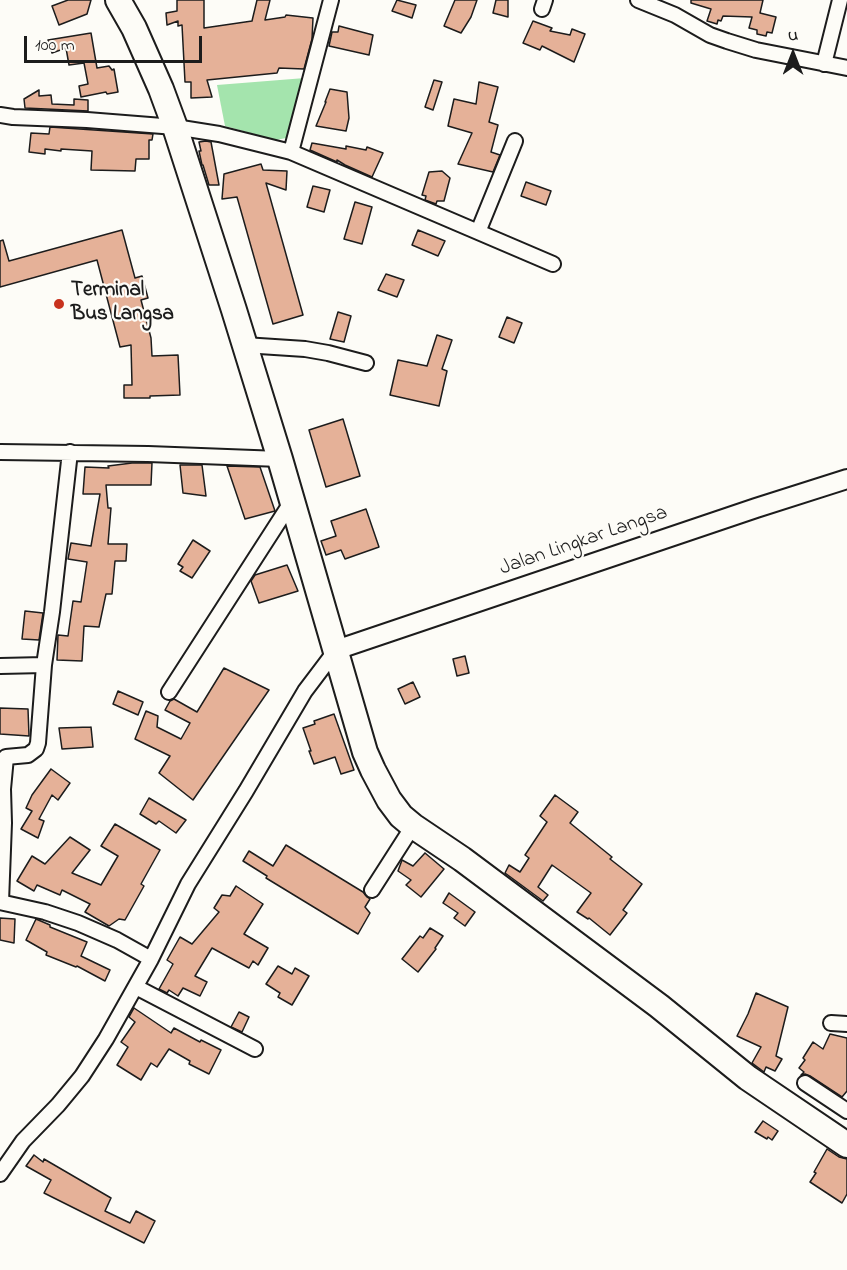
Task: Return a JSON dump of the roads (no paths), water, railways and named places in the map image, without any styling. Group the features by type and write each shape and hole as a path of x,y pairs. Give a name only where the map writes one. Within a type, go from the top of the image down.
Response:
{"highway":[{"path":"118,0 134,28 175,127 280,459 352,710 381,786 401,816 413,826 462,859 649,999 748,1078 847,1145"}],"street":[{"path":"291,152 331,0"},
{"path":"638,0 675,15 710,35 727,41 756,50 847,68"},
{"path":"824,64 840,0"},
{"path":"0,115 175,127 219,134 291,152 553,264"},
{"path":"478,232 515,141"},
{"path":"244,345 305,349 366,363"},
{"path":"0,452 280,459"},
{"path":"70,452 44,665 37,746 28,755 3,757 4,823 0,902 45,912 78,923 117,940 151,959"},
{"name":"Jalan Lingkar Langsa","path":"336,650 847,479"},
{"path":"169,692 292,501"},
{"path":"0,1174 23,1141 82,1076 106,1039 151,959 188,884 305,691 336,650"},
{"path":"0,666 44,665"},
{"path":"372,890 413,826"},
{"path":"135,987 255,1049"},
{"path":"831,1023 847,1024"},
{"path":"805,1083 847,1112"}],"place":[{"name":"Terminal Bus Langsa","path":"59,304"}]}
